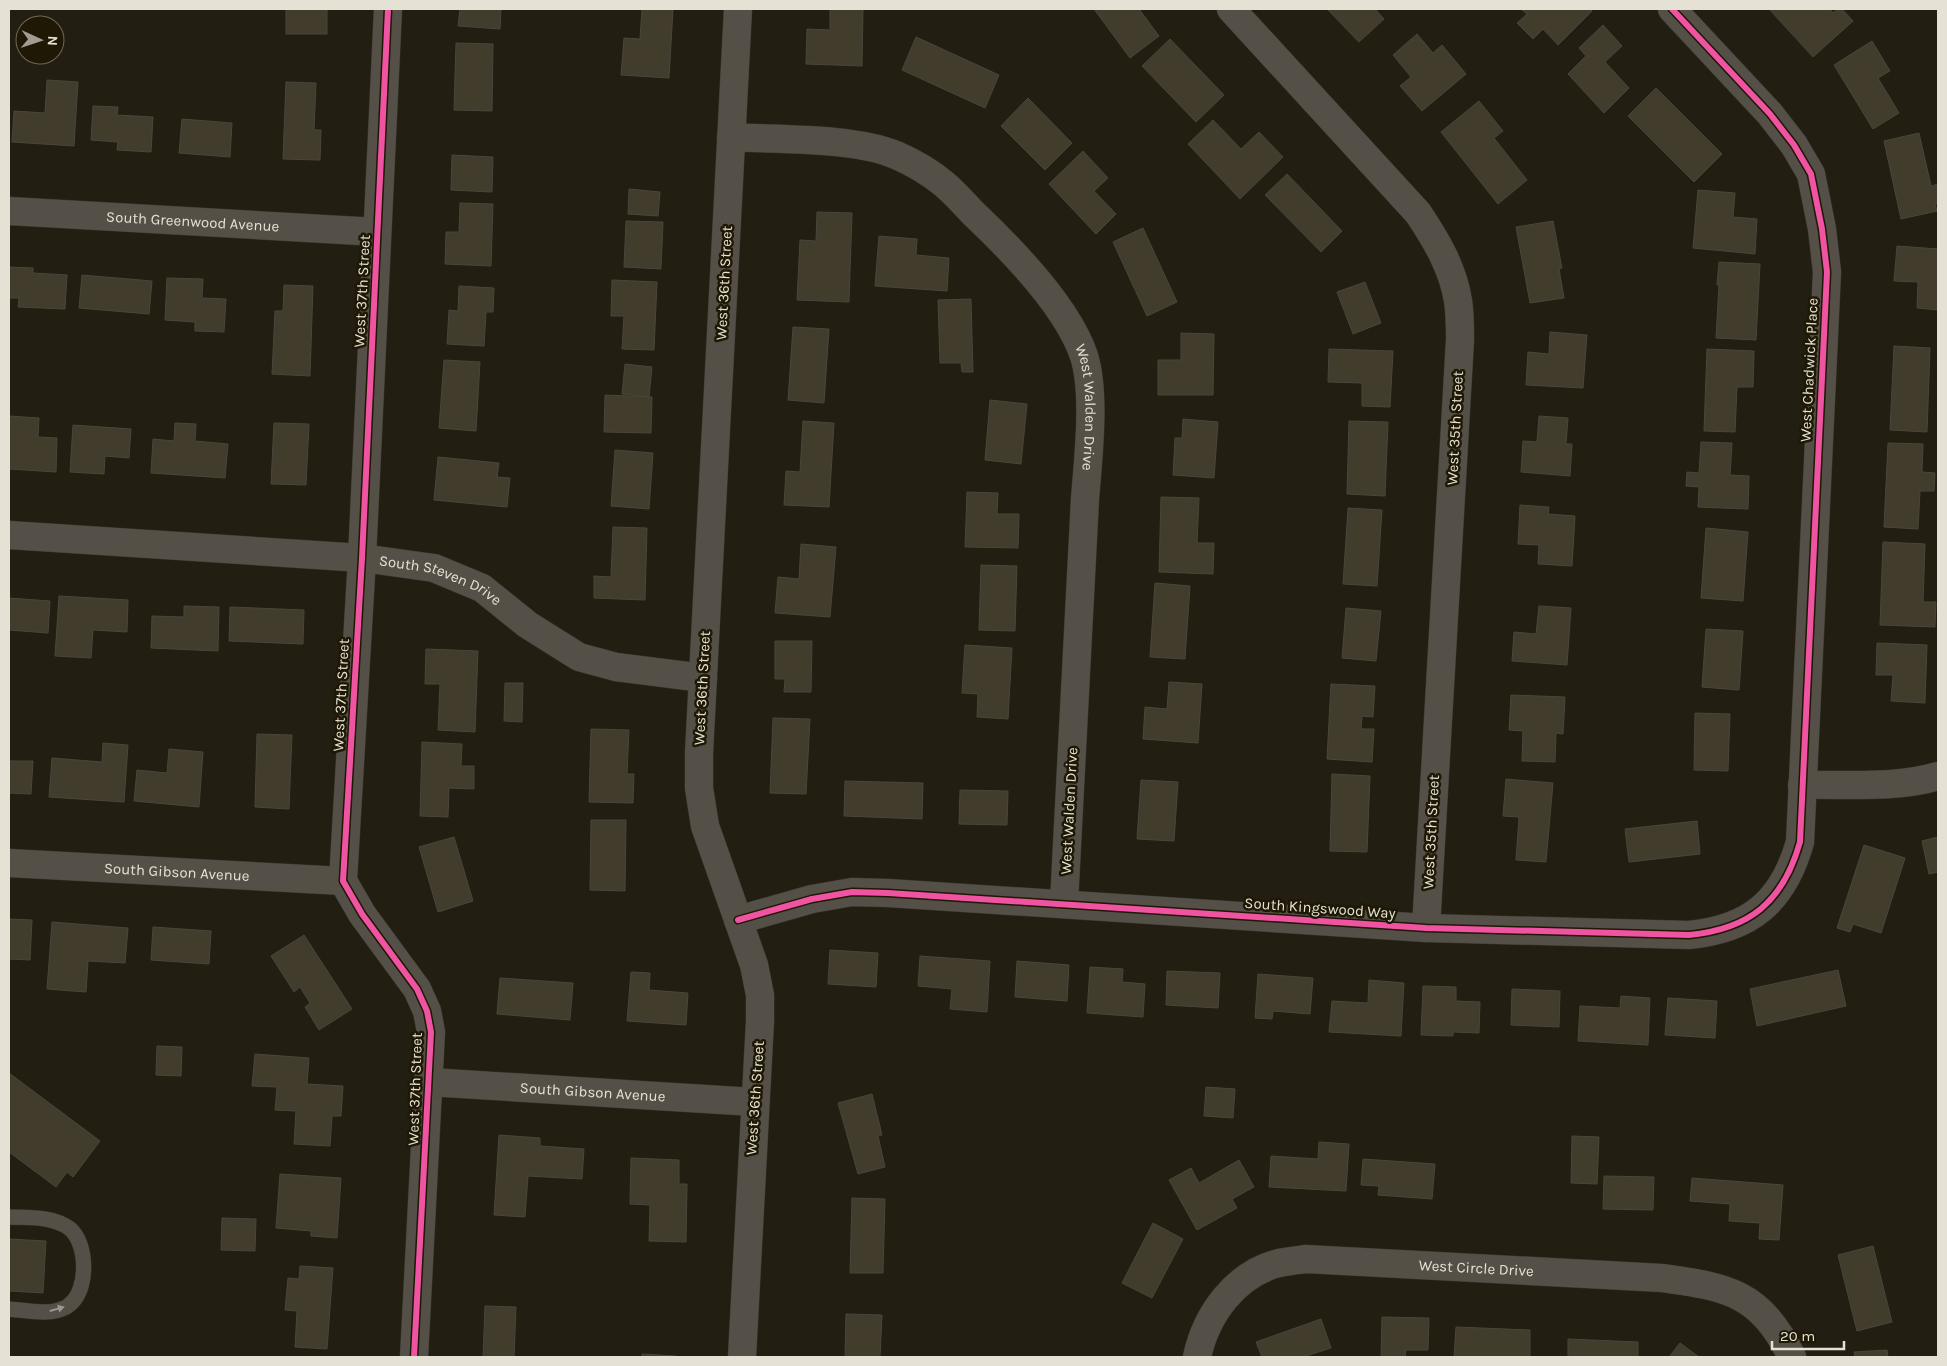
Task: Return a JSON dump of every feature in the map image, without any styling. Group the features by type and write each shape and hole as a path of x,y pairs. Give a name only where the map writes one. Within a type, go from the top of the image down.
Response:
{"street":[{"name":"West 37th Street","path":"388,9 362,558 343,881 362,914 417,989 427,1011 431,1032 414,1357"},
{"name":"West 36th Street","path":"738,9 698,753 699,788 705,826 754,965 760,995 742,1357"},
{"name":"West 35th Street","path":"1231,9 1418,213 1437,242 1453,278 1458,302 1460,340 1426,928"},
{"name":"West Chadwick Place","path":"1672,9 1770,114 1794,145 1811,174 1818,203 1827,272 1802,785"},
{"name":"West Walden Drive","path":"731,137 847,144 896,155 917,166 944,184 1000,239 1050,297 1072,329 1084,357 1090,388 1089,448 1064,903"},
{"name":"South Greenwood Avenue","path":"9,211 377,232"},
{"name":"South Steven Drive","path":"9,536 362,558 434,568 482,588 528,624 579,657 616,667 703,678"},
{"path":"1802,785 1877,784 1907,782 1938,776"},
{"name":"South Kingswood Way","path":"738,920 812,898 852,892 1064,903 1426,928 1689,935 1707,933 1744,921 1775,896 1794,864 1800,842 1802,785"},
{"name":"South Gibson Avenue","path":"9,863 343,881"},
{"name":"South Gibson Avenue","path":"429,1082 754,1102"},
{"name":"West Circle Drive","path":"1197,1357 1201,1337 1218,1307 1234,1289 1252,1275 1279,1263 1306,1259 1662,1278 1699,1283 1734,1293 1754,1305 1772,1323 1787,1349"}],"lane":[{"path":"9,1217 50,1219 70,1228 79,1242 85,1272 80,1289 70,1305 54,1312 9,1309"}],"building":[{"path":"286,9 327,9 327,34 286,34"},
{"path":"460,9 501,9 500,29 458,26"},
{"path":"642,9 673,9 669,78 621,75 624,38 640,39"},
{"path":"830,9 863,9 862,66 806,64 807,29 830,30"},
{"path":"1094,9 1139,9 1159,36 1130,58"},
{"path":"1327,9 1375,9 1384,19 1359,42"},
{"path":"1521,9 1589,9 1592,11 1558,45 1543,29 1533,39 1517,23 1527,14"},
{"path":"1769,9 1830,9 1833,13 1838,9 1842,9 1853,21 1813,57"},
{"path":"1603,25 1622,46 1605,62 1629,88 1604,113 1568,74 1586,56 1579,48"},
{"path":"1417,34 1433,53 1442,45 1466,74 1422,111 1400,86 1411,77 1393,55"},
{"path":"916,37 999,75 985,108 902,70"},
{"path":"1170,39 1224,95 1196,122 1142,66"},
{"path":"1872,41 1890,71 1878,78 1899,113 1873,129 1834,65"},
{"path":"456,43 493,44 492,111 454,110"},
{"path":"47,80 78,82 74,146 12,142 14,111 45,113"},
{"path":"286,82 316,83 314,130 321,130 320,160 283,159"},
{"path":"1656,88 1722,154 1694,182 1628,116"},
{"path":"1028,98 1072,143 1045,170 1001,126"},
{"path":"1479,101 1503,131 1494,138 1527,180 1498,204 1441,132"},
{"path":"93,106 118,107 117,115 153,117 151,152 117,150 118,142 91,140"},
{"path":"182,119 232,123 230,157 179,153"},
{"path":"1213,120 1241,149 1259,132 1283,157 1240,199 1188,144"},
{"path":"1919,133 1931,186 1938,184 1938,204 1935,204 1937,211 1901,219 1884,141"},
{"path":"1083,151 1108,178 1094,191 1116,214 1096,234 1049,184"},
{"path":"452,155 493,157 492,192 451,190"},
{"path":"1287,174 1342,231 1321,252 1265,195"},
{"path":"629,189 660,192 658,216 628,214"},
{"path":"1698,190 1735,193 1733,217 1757,219 1755,254 1693,248"},
{"path":"460,203 493,204 491,266 445,264 446,232 459,232"},
{"path":"817,212 852,213 849,302 797,300 800,240 816,241"},
{"path":"626,221 663,222 661,269 624,267"},
{"path":"1553,221 1562,268 1559,269 1564,298 1530,303 1516,227"},
{"path":"1143,228 1177,302 1147,316 1113,242"},
{"path":"879,236 917,239 916,255 949,258 947,291 875,286"},
{"path":"1897,246 1938,249 1938,310 1917,308 1918,282 1894,281"},
{"path":"1719,262 1760,264 1756,340 1716,338"},
{"path":"9,267 33,268 33,273 67,275 65,309 18,307 19,298 9,298"},
{"path":"82,275 152,281 149,314 79,308"},
{"path":"167,278 203,279 202,298 226,299 224,332 195,331 195,322 165,320"},
{"path":"612,280 657,282 654,350 622,349 624,316 611,316"},
{"path":"1365,282 1381,323 1353,334 1337,292"},
{"path":"284,285 313,286 310,376 272,374 275,311 283,311"},
{"path":"459,286 494,288 493,312 486,312 484,346 447,344 449,310 458,311"},
{"path":"971,299 973,372 962,372 961,363 940,363 938,300"},
{"path":"793,327 829,329 824,403 788,400"},
{"path":"1550,332 1587,335 1583,388 1526,385 1528,352 1549,354"},
{"path":"1181,333 1214,334 1213,395 1158,395 1158,360 1181,360"},
{"path":"1894,346 1930,348 1927,432 1890,430"},
{"path":"1329,349 1393,351 1390,407 1362,406 1362,383 1328,382"},
{"path":"1707,349 1754,351 1753,387 1737,387 1735,432 1704,431"},
{"path":"444,360 480,362 476,431 439,428"},
{"path":"625,364 652,367 649,397 622,394"},
{"path":"605,395 652,397 651,433 604,432"},
{"path":"990,400 1027,404 1021,464 985,460"},
{"path":"9,416 39,418 38,437 57,438 56,472 9,469"},
{"path":"1539,416 1568,418 1566,444 1572,444 1570,476 1521,472 1523,441 1537,442"},
{"path":"1183,419 1218,422 1214,478 1173,475 1175,438 1182,438"},
{"path":"803,421 834,423 829,507 784,505 786,471 800,472"},
{"path":"1349,421 1388,422 1385,496 1347,494"},
{"path":"175,423 196,424 195,441 228,444 225,478 151,473 153,439 174,441"},
{"path":"274,423 309,424 306,485 271,484"},
{"path":"73,425 131,429 129,458 105,456 104,474 70,472"},
{"path":"1701,442 1732,443 1730,475 1749,476 1748,509 1698,507 1699,487 1686,486 1687,472 1699,473"},
{"path":"1888,443 1923,444 1922,472 1935,473 1934,491 1920,491 1918,529 1884,527"},
{"path":"615,450 653,453 649,509 611,506"},
{"path":"438,457 499,463 497,477 510,478 507,507 434,500"},
{"path":"967,492 998,493 997,514 1019,514 1018,548 965,547"},
{"path":"1161,497 1199,498 1197,543 1214,543 1213,574 1159,572"},
{"path":"1520,505 1549,507 1548,514 1575,516 1572,566 1538,564 1539,545 1518,544"},
{"path":"1348,508 1382,510 1377,586 1343,584"},
{"path":"613,527 647,528 645,600 594,598 594,576 611,577"},
{"path":"1706,528 1748,532 1743,601 1701,598"},
{"path":"1883,542 1925,544 1923,602 1936,602 1935,627 1880,625"},
{"path":"801,544 836,547 830,617 775,613 778,577 799,579"},
{"path":"981,565 1017,566 1015,631 979,630"},
{"path":"1155,583 1190,586 1185,659 1150,657"},
{"path":"59,596 128,600 127,632 93,630 91,658 55,656"},
{"path":"9,598 50,601 48,633 9,630"},
{"path":"184,606 219,607 218,651 151,648 152,616 184,617"},
{"path":"1539,606 1571,608 1567,665 1512,661 1514,632 1536,634"},
{"path":"230,607 304,610 303,644 229,641"},
{"path":"1346,608 1381,611 1376,661 1342,658"},
{"path":"1706,629 1743,631 1739,690 1702,687"},
{"path":"775,641 812,641 811,692 784,692 785,679 775,679"},
{"path":"1877,643 1927,645 1925,703 1891,701 1893,675 1876,675"},
{"path":"965,645 1012,648 1008,719 977,717 978,694 962,693"},
{"path":"426,649 478,651 475,732 438,730 440,684 425,684"},
{"path":"1169,682 1202,684 1198,743 1143,739 1145,707 1167,709"},
{"path":"505,683 523,683 522,722 504,721"},
{"path":"1331,684 1375,686 1373,717 1362,716 1361,729 1374,729 1372,762 1327,759"},
{"path":"1511,695 1565,697 1563,734 1556,733 1555,762 1522,761 1523,731 1509,730"},
{"path":"1695,713 1730,714 1728,771 1694,770"},
{"path":"773,718 810,719 806,794 770,793"},
{"path":"591,729 629,730 627,774 634,774 633,803 589,802"},
{"path":"257,734 292,735 289,809 255,807"},
{"path":"422,742 462,744 461,766 474,766 474,789 449,788 448,817 420,816"},
{"path":"103,743 128,745 124,802 49,797 52,758 102,762"},
{"path":"169,749 203,752 199,807 134,801 137,770 167,773"},
{"path":"9,761 33,761 31,794 9,793"},
{"path":"1332,774 1370,776 1367,852 1330,851"},
{"path":"1506,779 1553,783 1546,862 1516,860 1519,817 1503,816"},
{"path":"1141,780 1178,782 1174,841 1137,839"},
{"path":"845,781 923,783 922,819 844,816"},
{"path":"960,790 1008,791 1007,825 959,824"},
{"path":"591,820 626,820 625,891 590,890"},
{"path":"1697,821 1700,854 1629,862 1625,829"},
{"path":"454,837 473,901 438,912 419,847"},
{"path":"1938,837 1938,872 1929,874 1922,841"},
{"path":"1864,845 1905,858 1881,933 1853,924 1850,932 1837,928"},
{"path":"9,919 32,920 30,960 9,959"},
{"path":"52,922 128,928 125,963 88,961 86,992 47,989"},
{"path":"153,927 211,931 209,964 151,960"},
{"path":"304,935 352,1009 319,1030 305,1007 310,1003 300,987 294,992 271,956"},
{"path":"830,950 878,953 876,987 828,984"},
{"path":"920,956 990,961 987,1012 950,1009 952,989 918,986"},
{"path":"1017,961 1069,965 1067,1001 1015,997"},
{"path":"1090,967 1123,969 1122,982 1145,984 1143,1017 1087,1013"},
{"path":"1838,970 1846,1006 1757,1026 1750,989"},
{"path":"1167,971 1220,973 1218,1008 1166,1005"},
{"path":"631,972 650,973 649,990 688,993 686,1025 627,1021"},
{"path":"1258,974 1313,978 1310,1014 1273,1011 1272,1019 1255,1018"},
{"path":"500,978 573,983 570,1020 497,1014"},
{"path":"1369,980 1404,983 1401,1036 1329,1032 1332,1001 1368,1003"},
{"path":"1423,986 1456,987 1456,1001 1480,1002 1479,1033 1453,1032 1453,1036 1421,1035"},
{"path":"1512,989 1560,991 1559,1027 1511,1025"},
{"path":"1621,996 1650,998 1648,1045 1578,1041 1580,1006 1620,1008"},
{"path":"1668,998 1717,1001 1715,1038 1665,1035"},
{"path":"157,1046 182,1047 181,1076 156,1075"},
{"path":"255,1054 309,1058 307,1084 343,1086 341,1116 332,1116 330,1146 294,1144 296,1111 275,1110 277,1087 252,1086"},
{"path":"9,1073 100,1141 73,1177 67,1172 56,1187 9,1152"},
{"path":"1206,1087 1235,1089 1233,1118 1204,1116"},
{"path":"872,1094 882,1135 878,1136 885,1167 858,1174 838,1103"},
{"path":"499,1135 540,1138 540,1146 584,1149 582,1179 528,1176 525,1217 494,1215"},
{"path":"1572,1136 1599,1137 1597,1184 1571,1183"},
{"path":"1319,1142 1349,1144 1346,1191 1269,1187 1271,1156 1318,1159"},
{"path":"631,1158 679,1160 679,1184 687,1184 686,1242 649,1241 650,1205 630,1204"},
{"path":"1363,1159 1435,1164 1432,1199 1378,1195 1379,1186 1361,1185"},
{"path":"1239,1160 1254,1187 1232,1199 1237,1208 1197,1230 1169,1180 1191,1168 1199,1183"},
{"path":"280,1174 341,1178 337,1238 311,1236 311,1231 276,1228"},
{"path":"1604,1176 1654,1177 1653,1210 1603,1209"},
{"path":"1692,1178 1783,1185 1779,1240 1759,1239 1760,1223 1729,1221 1730,1204 1690,1201"},
{"path":"852,1198 885,1199 883,1273 850,1273"},
{"path":"222,1218 256,1219 255,1251 221,1250"},
{"path":"1153,1223 1183,1239 1152,1298 1122,1283"},
{"path":"9,1239 46,1241 43,1293 9,1291"},
{"path":"1873,1246 1892,1322 1857,1331 1838,1255"},
{"path":"300,1266 333,1268 327,1349 295,1347 297,1311 285,1310 288,1278 299,1279"},
{"path":"485,1306 516,1307 514,1357 483,1357"},
{"path":"846,1314 882,1315 880,1357 845,1357"},
{"path":"1382,1317 1429,1318 1428,1350 1406,1350 1405,1357 1381,1357"},
{"path":"1321,1319 1331,1348 1303,1357 1262,1357 1256,1342"},
{"path":"1456,1327 1530,1330 1530,1357 1454,1357"},
{"path":"1568,1339 1638,1342 1638,1357 1568,1357"},
{"path":"1680,1343 1699,1357 1669,1357"},
{"path":"1887,1350 1888,1357 1855,1357 1854,1352"},
{"path":"642,1354 676,1356 676,1357 642,1357"}],"cycle path":[{"path":"388,9 362,558 343,881 362,914 417,989 427,1011 431,1032 414,1357"},
{"path":"738,920 812,899 852,892 1426,928 1689,935 1711,932 1730,926 1746,919 1761,909 1784,881 1800,842 1827,272 1822,229 1811,174 1794,145 1770,114 1672,9"}]}
